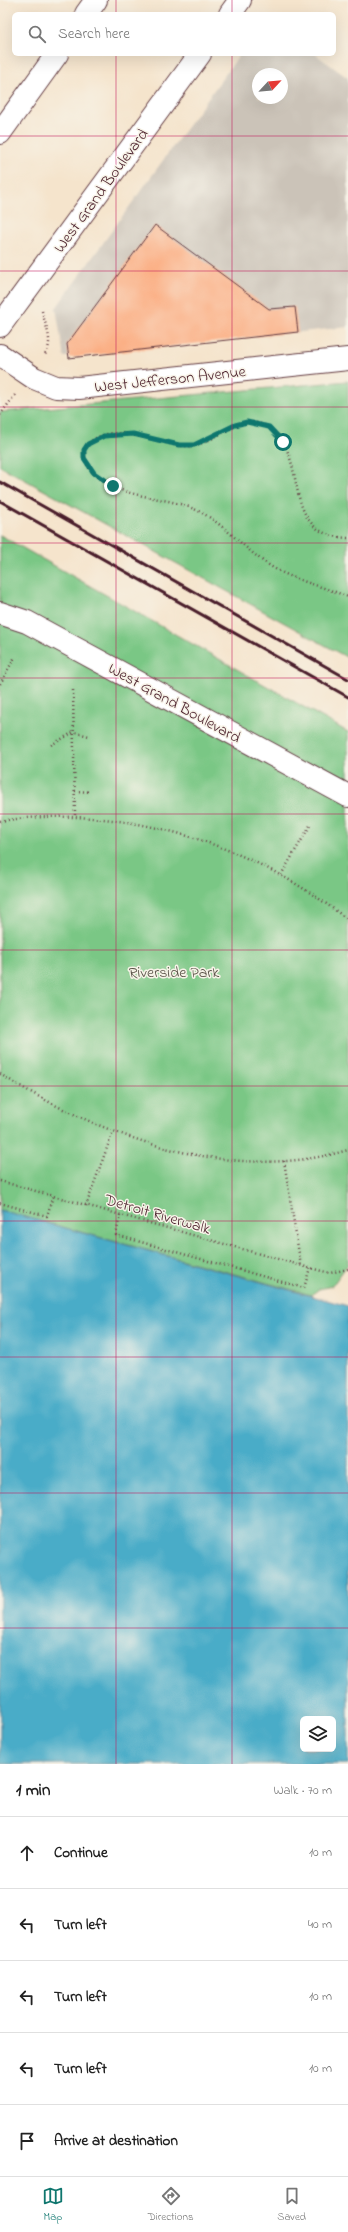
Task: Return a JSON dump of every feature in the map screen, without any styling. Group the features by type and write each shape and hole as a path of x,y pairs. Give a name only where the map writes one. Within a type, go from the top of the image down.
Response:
{"street":[{"path":"87,12 96,0"},
{"path":"231,12 240,0"},
{"path":"0,133 56,56"},
{"name":"West Grand Boulevard","path":"0,326 199,56"},
{"name":"West Jefferson Avenue","path":"0,355 29,376 56,387 79,388 348,359"},
{"name":"West Grand Boulevard","path":"0,613 27,622 348,796"}],"path":[{"path":"42,305 50,341 49,347 42,360"},
{"path":"0,415 17,393"},
{"path":"348,538 326,532 308,519 300,503 293,469 283,442 269,427 258,423 247,422 235,425 194,445 179,445 142,435 124,433 94,440 84,450 84,458 87,466 102,480 123,490 195,509 220,525 272,567 297,579 348,597"},
{"path":"0,684 15,657"},
{"path":"73,690 76,815"},
{"path":"51,745 74,732 89,736"},
{"path":"75,791 90,792"},
{"path":"0,820 34,816 76,815 141,823 183,835 232,853 281,875 348,920"},
{"path":"281,875 311,824"},
{"path":"0,1074 68,1112 113,1131 160,1146 210,1157 251,1161 284,1162 324,1157 348,1150"},
{"path":"86,1206 113,1131"},
{"path":"284,1162 300,1266"},
{"name":"Detroit Riverwalk","path":"0,1181 300,1266 330,1272 348,1269"},
{"path":"0,1203 47,1216 53,1196"},
{"path":"120,1215 116,1235 274,1280 304,1288 310,1268"}],"shaded area":[{"path":"239,56 318,56 348,78 348,327 64,357 56,308"}],"green space":[{"path":"348,381 348,658 0,466 0,412"},
{"name":"Riverside Park","path":"0,535 348,732 348,1264 332,1286 319,1289 311,1295 0,1210"}],"water":[{"path":"0,1210 348,1306 348,1764 0,1764"}],"building":[{"path":"155,225 269,309 295,307 298,332 69,358 67,344"}],"railway":[{"path":"0,482 348,679"},
{"path":"0,501 348,697"}],"route":[{"path":"113,486 102,480 94,473 87,466 84,458 84,450 88,444 104,436 124,433 142,435 169,443 187,446 201,443 235,425 247,422 258,423 269,427 283,442"}]}
